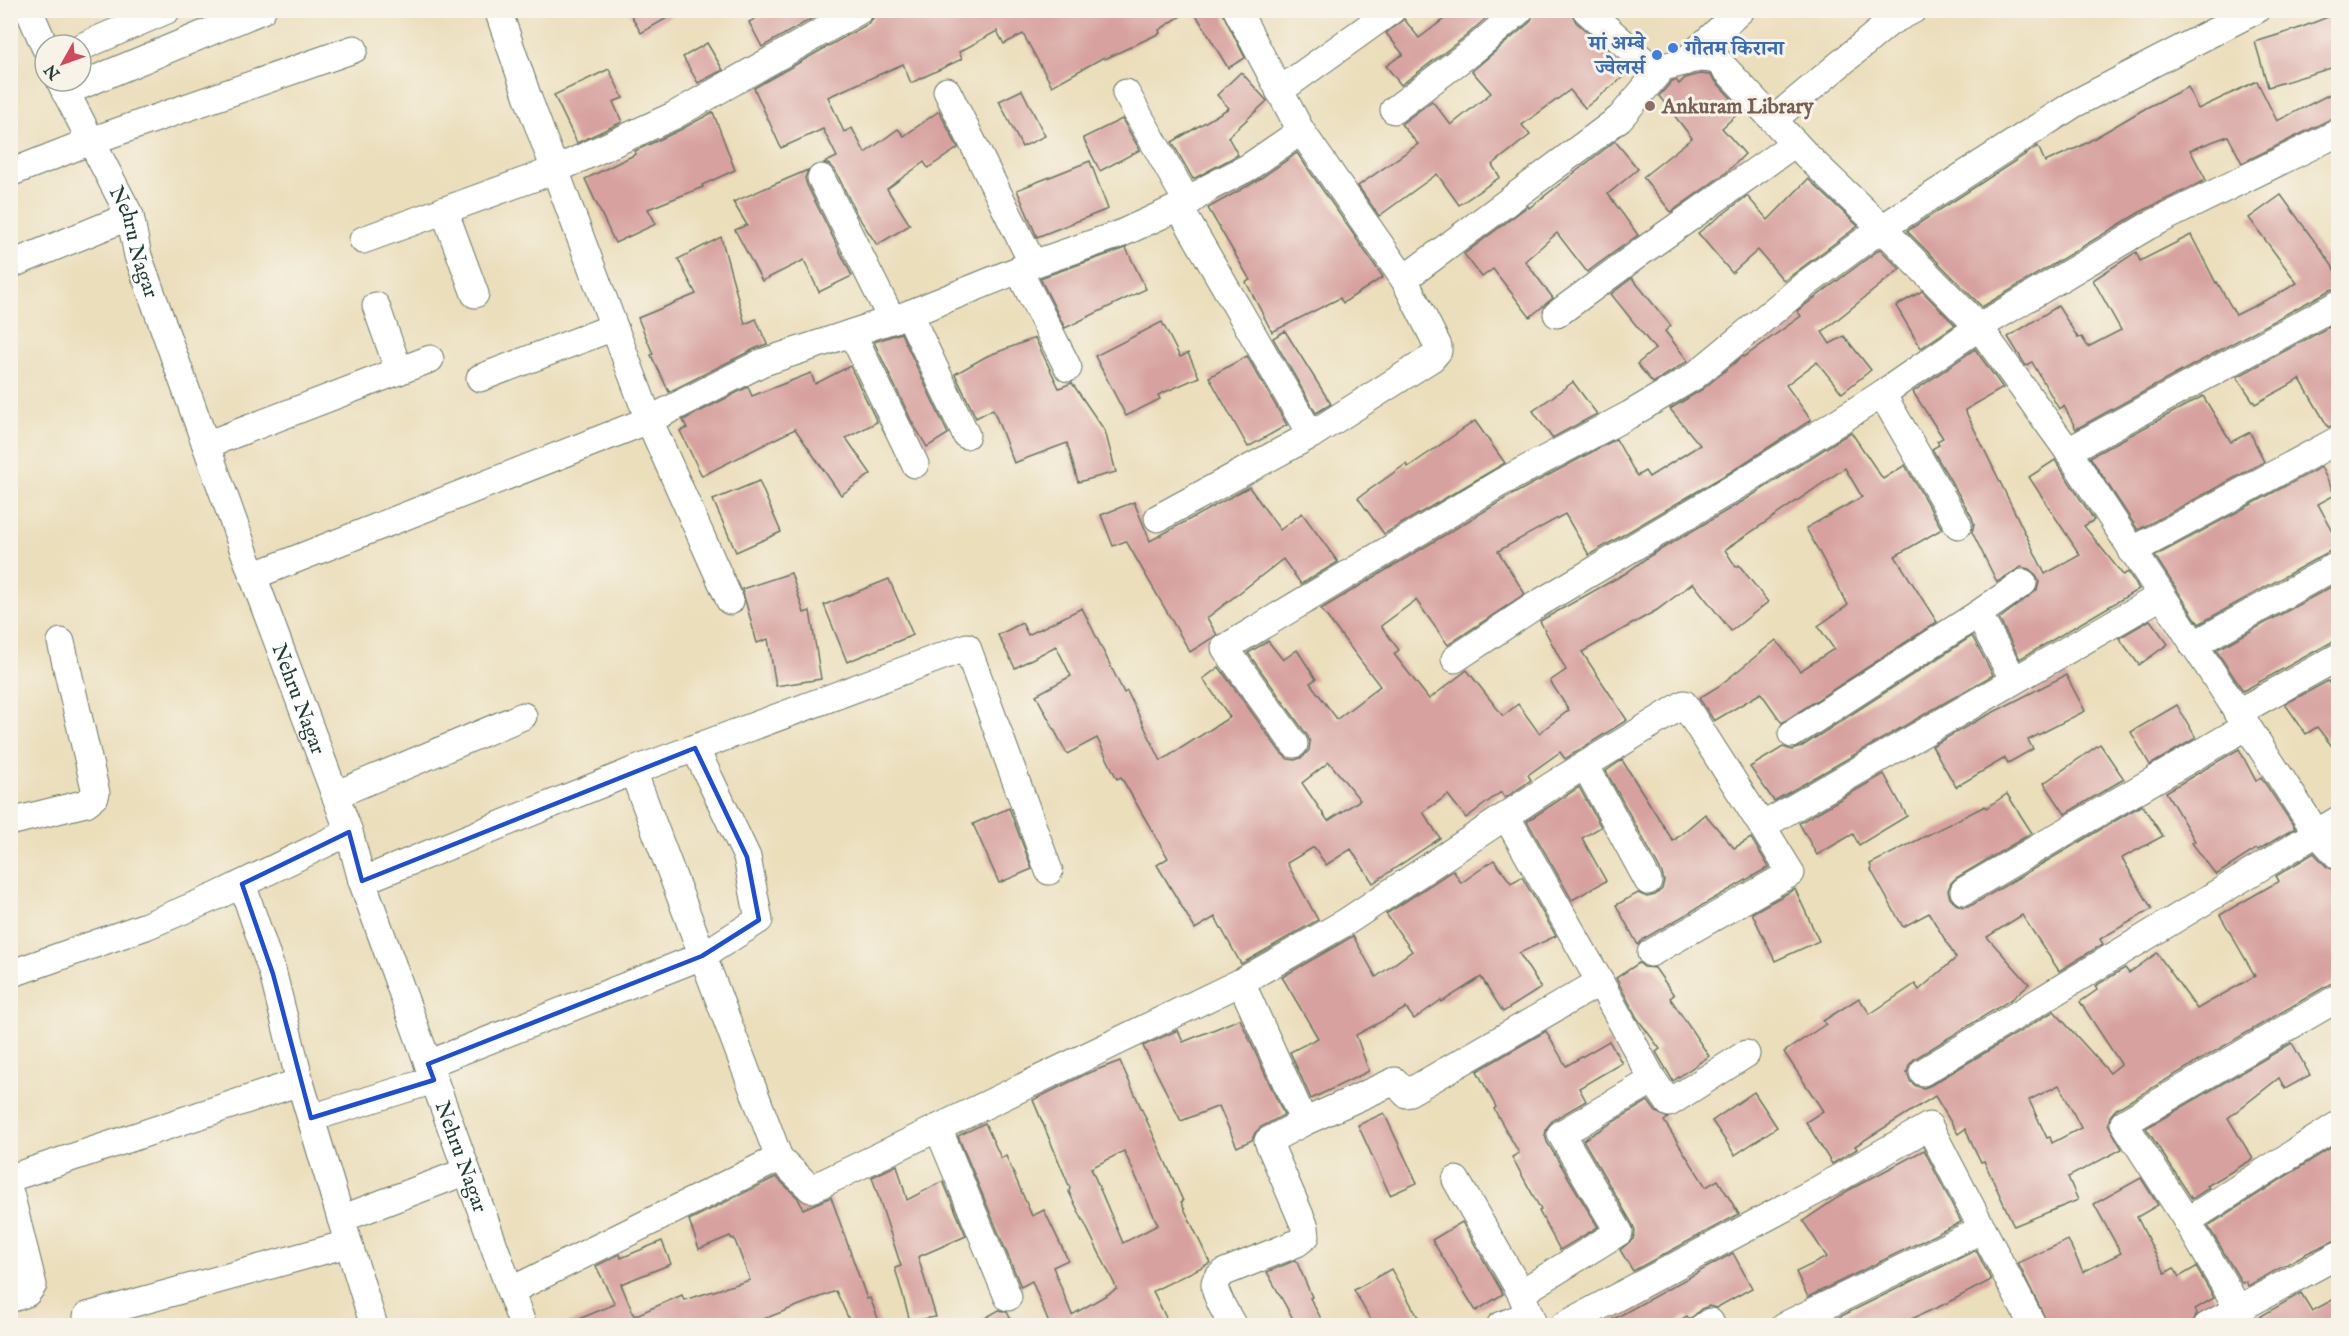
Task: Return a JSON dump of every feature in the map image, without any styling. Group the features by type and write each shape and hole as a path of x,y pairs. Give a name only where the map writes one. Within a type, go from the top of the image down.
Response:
{"street":[{"path":"93,42 167,10"},
{"path":"93,75 262,10"},
{"path":"498,10 555,170 649,420 730,602"},
{"path":"363,240 555,170 673,116 860,10"},
{"path":"1158,518 1311,435 1436,355 1438,346 1404,279 1301,131 1238,10"},
{"path":"1280,91 1392,10"},
{"path":"1394,110 1476,48 1520,10"},
{"path":"1404,279 1620,118 1673,65 1741,10"},
{"path":"1773,120 1890,22 1913,10"},
{"path":"1294,744 1225,648 1500,483 1629,416 1693,377 1807,283 1882,228 2074,104 2256,10"},
{"path":"38,13 42,33"},
{"path":"1593,13 1645,62 1673,65 1708,57 1718,61 1795,143 1979,327 2068,451 2242,719 2327,826 2338,856"},
{"path":"10,173 91,141 354,49"},
{"path":"947,91 1068,368"},
{"name":"Nehru Nagar","path":"66,93 130,216 138,256 253,576 349,832 362,881 523,1326"},
{"path":"1126,93 1184,205 1311,435"},
{"path":"253,576 649,420 761,363 901,317 1120,234 1184,205 1208,188 1249,167 1301,131"},
{"path":"1455,659 1536,605 1740,484 1882,394 1979,327 2148,226 2338,133"},
{"path":"1557,314 1795,143"},
{"path":"821,178 966,435"},
{"path":"444,210 476,294"},
{"path":"10,265 130,216"},
{"path":"2068,451 2338,304"},
{"path":"376,306 399,371"},
{"path":"480,378 614,327"},
{"path":"852,333 915,464"},
{"path":"206,445 430,359"},
{"path":"1882,394 1958,525"},
{"path":"2132,551 2338,440"},
{"path":"2193,645 2338,565"},
{"path":"1792,734 2023,583"},
{"path":"1762,826 2162,596"},
{"path":"1978,614 2014,680"},
{"path":"10,822 86,802 95,796 96,792 61,642"},
{"path":"362,881 633,771 967,646 1049,871"},
{"path":"1964,891 2338,657"},
{"path":"633,771 779,1158 811,1189 1241,982 1346,922 1585,765 1684,704 1791,873 1651,953"},
{"path":"335,795 523,716"},
{"path":"311,1118 431,1072 702,956 759,920 747,857 695,748"},
{"path":"1585,765 1648,881"},
{"path":"1506,816 1653,1080 1669,1103 1746,1054"},
{"path":"1923,1072 2289,852 2327,826"},
{"path":"10,974 146,926 242,884 349,832"},
{"path":"242,884 273,974 300,1082 374,1326"},
{"path":"1241,982 1304,1122"},
{"path":"1233,1326 1216,1290 1217,1279 1225,1272 1297,1243 1306,1236 1305,1227 1268,1141 1304,1122 1395,1081 1406,1094 1600,982"},
{"path":"2238,1308 2187,1221 2124,1123 2338,998"},
{"path":"1500,1326 1528,1311 1619,1232 1561,1134 1653,1080"},
{"path":"10,1178 300,1082"},
{"path":"2187,1221 2338,1125"},
{"path":"1563,1326 1816,1191 1929,1126 2033,1325"},
{"path":"938,1128 1008,1297"},
{"path":"510,1292 779,1158"},
{"path":"87,1316 344,1231 467,1171"},
{"path":"1456,1180 1528,1311"},
{"path":"10,1193 33,1285 27,1293 10,1299"},
{"path":"1784,1326 1983,1229"},
{"path":"2207,1326 2338,1255"},
{"path":"1704,1326 1710,1322 1712,1326"}],"highlighted area":[{"path":"695,748 747,857 759,920 702,956 428,1064 434,1080 311,1118 273,974 242,884 349,832 362,881"}],"building":[{"path":"628,10 681,10 641,33"},
{"path":"771,10 827,10 762,47 749,22"},
{"path":"876,10 1007,10 1011,16 1023,10 1190,10 1159,30 1160,33 1105,59 1104,57 1052,86 1023,34 1004,44 997,31 959,52 962,59 911,83 903,64 828,97 844,132 852,128 865,153 898,129 904,136 939,111 958,148 928,168 924,162 887,189 910,225 877,245 857,215 835,170 824,163 837,157 823,129 781,148 754,88 868,24"},
{"path":"1193,10 1221,10 1245,58 1228,68"},
{"path":"1456,10 1495,10 1466,36 1401,85 1386,66 1403,54 1386,33 1404,19 1419,38"},
{"path":"1535,10 1570,10 1576,22 1609,51 1627,74 1585,108 1570,90 1522,125 1530,135 1492,165 1500,177 1459,205 1437,174 1379,216 1358,186 1418,144 1401,124 1432,101 1451,125 1491,93 1472,71 1530,22"},
{"path":"2338,13 2338,66 2268,87 2255,42"},
{"path":"707,43 723,70 698,83 683,57"},
{"path":"609,69 623,98 613,102 622,122 577,143 554,95"},
{"path":"1241,72 1267,101 1228,137 1238,155 1193,179 1172,142 1229,108 1217,95"},
{"path":"1700,74 1710,75 1742,110 1722,128 1745,154 1727,172 1671,212 1643,177 1692,138 1659,96 1672,81 1676,80 1679,84 1685,78"},
{"path":"2257,81 2277,121 2338,90 2338,117 2242,163 2228,136 2190,150 2206,180 2140,212 1982,307 1907,231 2038,146 2045,162 2081,146 2146,108 2188,87 2198,109"},
{"path":"1022,90 1045,136 1022,147 999,101"},
{"path":"713,112 735,170 702,185 703,187 648,209 656,224 615,243 585,179"},
{"path":"1122,119 1140,150 1100,171 1083,138"},
{"path":"1615,141 1638,169 1608,194 1638,235 1587,272 1557,233 1525,261 1553,298 1530,317 1493,269 1482,277 1464,254 1528,206 1529,208"},
{"path":"1297,153 1383,277 1343,303 1340,298 1272,332 1246,282 1250,280 1208,208 1258,180"},
{"path":"1090,161 1108,209 1037,237 1017,190"},
{"path":"808,170 805,178 807,185 852,276 819,292 804,260 762,281 735,230 747,225 733,202"},
{"path":"1808,179 1858,226 1784,281 1758,250 1732,273 1698,233 1747,196 1768,220"},
{"path":"2281,195 2331,264 2338,276 2338,288 2330,290 2076,429 2064,406 2059,409 2032,362 2026,366 2008,337 2058,306 2078,338 2082,337 2088,347 2121,330 2093,280 2136,252 2140,261 2191,235 2236,315 2280,293 2297,283 2249,218"},
{"path":"721,237 745,324 756,319 767,344 669,392 651,355 653,354 638,318 696,294 678,259"},
{"path":"1126,248 1146,289 1065,328 1040,278"},
{"path":"1880,249 1900,269 1822,332 1830,344 1844,336 1871,370 1842,393 1817,362 1786,385 1811,420 1732,471 1589,555 1565,514 1498,551 1525,594 1448,645 1416,600 1381,626 1399,650 1394,654 1429,699 1467,670 1503,716 1518,704 1539,733 1569,710 1550,681 1566,670 1540,621 1626,573 1648,557 1748,498 1851,432 1883,479 1905,465 1942,529 1895,556 1937,622 1782,723 1761,693 1714,721 1699,698 1719,686 1776,640 1800,671 1834,649 1818,626 1848,605 1806,528 1862,497 1845,468 1725,550 1736,567 1739,565 1768,602 1731,631 1693,583 1657,610 1582,652 1627,720 1565,759 1560,752 1528,775 1531,780 1505,798 1501,792 1466,818 1448,795 1423,812 1440,838 1373,883 1351,849 1326,865 1314,847 1287,863 1318,920 1241,964 1215,917 1195,929 1157,865 1168,858 1121,777 1117,779 1097,738 1067,754 1036,695 1071,676 1056,646 1015,668 998,635 1022,623 1028,635 1082,608 1124,693 1127,691 1161,761 1230,717 1203,679 1219,667 1281,753 1288,759 1295,760 1303,757 1309,750 1310,742 1307,735 1248,653 1268,641 1283,660 1297,650 1316,679 1310,683 1337,719 1380,686 1321,609 1508,497 1616,439 1637,476 1645,471 1649,477 1700,445 1670,409 1703,389 1743,356 1801,316 1797,311","holes":["1329,762 1360,800 1328,821 1302,783"]},
{"path":"1632,278 1671,326 1665,331 1688,361 1653,383 1637,364 1655,349 1611,294"},
{"path":"1922,291 1955,325 1921,348 1896,306"},
{"path":"1162,322 1180,357 1188,353 1199,377 1158,395 1160,399 1126,416 1095,356"},
{"path":"2338,322 2338,424 2328,427 2300,379 2255,404 2237,377"},
{"path":"1285,331 1331,404 1316,413 1273,338"},
{"path":"901,333 948,434 927,447 912,422 874,342"},
{"path":"1035,338 1059,388 1072,383 1105,431 1116,472 1078,482 1067,443 1014,463 993,409 976,418 955,374 987,356"},
{"path":"1975,349 2003,388 1965,410 2045,574 2080,555 2029,477 2055,460 2094,520 2084,526 2123,575 2128,572 2139,589 2020,659 1999,619 2037,590 2039,582 2036,575 2029,569 2021,567 1997,582 1972,532 1974,524 1972,517 1932,449 1939,445 1937,441 1943,438 1913,392"},
{"path":"1247,356 1287,425 1248,447 1209,377"},
{"path":"850,366 877,422 846,438 871,474 841,495 795,429 702,476 680,431 687,428 683,420 748,387 752,396 811,373 815,384"},
{"path":"1573,382 1597,414 1552,438 1533,411"},
{"path":"2203,396 2231,442 2250,432 2264,462 2138,530 2090,457"},
{"path":"1475,421 1505,463 1384,534 1358,498 1406,464 1408,467"},
{"path":"2321,467 2335,495 2318,504 2338,541 2338,549 2330,551 2199,624 2155,556"},
{"path":"759,481 781,532 736,552 713,500"},
{"path":"1249,487 1280,530 1302,513 1338,562 1301,584 1283,559 1207,618 1217,635 1190,652 1126,541 1113,546 1101,515 1134,502 1150,541"},
{"path":"791,573 804,613 810,611 821,679 776,686 768,639 757,643 742,589"},
{"path":"889,579 913,635 847,662 824,605"},
{"path":"2338,583 2338,641 2330,643 2243,691 2216,650"},
{"path":"2150,620 2168,644 2139,665 2119,638"},
{"path":"1972,636 1993,675 1774,801 1750,767 1783,747 1792,750 1801,747"},
{"path":"2066,675 2085,711 2028,740 2033,749 2008,763 2005,758 1956,787 1932,746"},
{"path":"2328,681 2338,696 2338,754 2317,727 2306,734 2285,704"},
{"path":"2177,705 2196,738 2150,765 2131,732"},
{"path":"2100,744 2124,779 2065,814 2044,783"},
{"path":"2239,749 2256,781 2261,777 2295,828 2258,850 2256,849 2216,875 2192,843 2195,841 2166,792"},
{"path":"1622,760 1673,841 1705,814 1734,848 1751,838 1769,867 1643,939 1638,945 1616,905 1638,893 1647,897 1655,895 1662,889 1664,881 1662,873 1606,771"},
{"path":"1884,774 1907,816 1859,845 1853,834 1817,855 1799,823"},
{"path":"1579,787 1601,827 1582,838 1606,881 1572,900 1527,821"},
{"path":"2007,794 2032,833 1956,878 1948,890 1950,898 1956,904 1963,907 1972,905 2142,805 2163,836 2122,858 2152,909 2100,939 2103,944 2059,971 2022,915 1987,937 2029,984 2012,999 1914,1059 1907,1073 1910,1081 1924,1088 2054,1011 2110,1073 2121,1064 2080,1002 2097,990 2095,986 2125,968 2129,973 2157,953 2197,1009 2255,976 2220,915 2279,881 2276,876 2314,853 2327,867 2338,871 2338,982 2330,984 2116,1109 2110,1116 2108,1124 2122,1149 2068,1177 2078,1200 2014,1226 1984,1161 1981,1162 1965,1129 1958,1134 1935,1096 1855,1146 1857,1149 1832,1164 1806,1122 1823,1111 1784,1052 1826,1024 1823,1021 1859,998 1870,1014 1915,984 1919,990 1956,958 1929,913 1903,927 1871,870 1870,864 1985,806 1986,808","holes":["2059,1085 2081,1128 2052,1143 2050,1137 2047,1138 2029,1100"]},
{"path":"1009,808 1032,869 999,883 973,824"},
{"path":"1494,860 1511,883 1522,877 1556,936 1519,953 1541,988 1503,1012 1481,977 1414,1019 1406,1008 1356,1035 1369,1071 1311,1099 1290,1052 1318,1038 1282,977 1353,936 1376,977 1412,951 1386,914 1453,870 1461,883"},
{"path":"1795,889 1819,941 1775,961 1752,913"},
{"path":"1639,963 1644,967 1655,968 1674,995 1670,998 1709,1056 1673,1081 1656,1052 1660,1049 1637,1018 1616,978"},
{"path":"1240,1019 1284,1115 1261,1127 1252,1140 1237,1147 1219,1106 1181,1121 1143,1046 1178,1030 1183,1042"},
{"path":"1546,1031 1566,1066 1609,1041 1622,1063 1579,1088 1586,1101 1553,1120 1547,1127 1545,1135 1547,1142 1598,1227 1560,1250 1512,1157 1519,1153 1494,1109 1496,1107 1477,1071"},
{"path":"2292,1043 2310,1075 2285,1089 2279,1078 2228,1118 2253,1159 2207,1186 2209,1188 2192,1199 2146,1128"},
{"path":"1120,1061 1210,1263 1153,1291 1170,1326 1050,1326 1032,1281 1021,1287 958,1136 985,1123 1001,1158 1006,1156 1032,1216 1044,1210 1068,1260 1053,1267 1072,1315 1117,1289 1069,1192 1070,1188 1033,1100 1086,1074","holes":["1124,1151 1158,1225 1123,1243 1091,1168"]},
{"path":"1754,1092 1777,1127 1735,1155 1712,1121"},
{"path":"1648,1101 1656,1112 1668,1118 1664,1121 1706,1187 1718,1180 1739,1214 1633,1271 1620,1250 1633,1239 1635,1232 1633,1225 1583,1140"},
{"path":"1384,1113 1417,1183 1390,1195 1358,1125"},
{"path":"2338,1143 2338,1239 2305,1254 2248,1286 2246,1281 2242,1283 2208,1226"},
{"path":"1924,1150 1961,1222 1808,1297 1796,1272 1827,1257 1803,1221 1849,1190"},
{"path":"897,1165 907,1200 943,1181 966,1236 918,1257 936,1317 910,1321 895,1268 901,1266 872,1177"},
{"path":"776,1177 798,1198 803,1209 831,1197 867,1299 870,1298 881,1326 852,1326 836,1291 756,1322 757,1326 562,1326 615,1304 596,1266 620,1254 621,1258 662,1241 671,1264 621,1284 634,1316 682,1295 684,1300 750,1280 734,1238 730,1236 699,1249 689,1220"},
{"path":"2141,1178 2158,1205 2137,1217 2165,1273 2174,1268 2179,1277 2196,1267 2214,1298 2195,1309 2197,1314 2191,1326 2049,1326 2018,1263 2068,1240 2083,1272 2121,1253 2094,1204"},
{"path":"1462,1222 1503,1294 1476,1311 1432,1240"},
{"path":"1976,1250 1991,1280 1945,1304 1896,1326 1821,1326"},
{"path":"1733,1253 1752,1288 1716,1308 1709,1306 1701,1309 1690,1320 1687,1316 1670,1326 1601,1326"},
{"path":"1296,1260 1312,1297 1310,1298 1325,1326 1297,1326 1267,1272"},
{"path":"1391,1269 1423,1326 1374,1326 1354,1290"},
{"path":"2301,1293 2312,1311 2338,1297 2338,1326 2244,1326"},
{"path":"999,1310 1007,1312 1014,1326 971,1326"}],"place":[{"name":"गौतम किराना","path":"1673,48"},
{"name":"मां अम्बे ज्वेलर्स","path":"1657,55"},
{"name":"Ankuram Library","path":"1650,106"}]}
